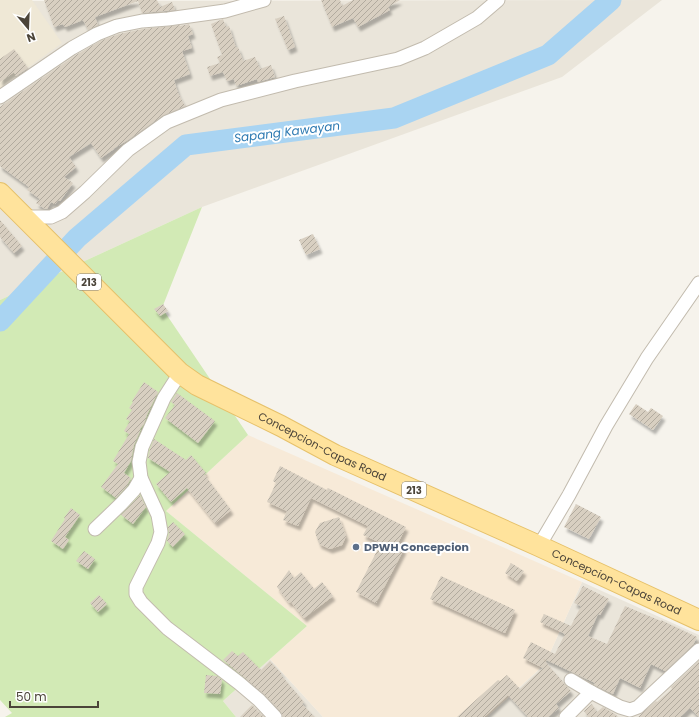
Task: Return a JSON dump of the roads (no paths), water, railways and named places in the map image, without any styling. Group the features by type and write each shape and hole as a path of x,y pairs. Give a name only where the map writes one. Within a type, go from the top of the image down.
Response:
{"main road":[{"name":"Concepcion-Capas Road","path":"0,192 180,373 197,385 281,426 335,455 539,546 699,620"}],"street":[{"path":"0,97 72,48 97,34 118,26 142,21 225,11 264,0"},
{"path":"30,223 62,212 128,150 167,122 221,100 294,81 398,59 425,48 477,18 498,0"},
{"path":"539,546 569,496 606,426 647,358 699,283"},
{"path":"180,373 164,398 142,447 139,462 141,478 158,515 162,532 136,586 136,594 141,602 167,628 239,683 259,700 275,717"},
{"path":"95,529 134,490 141,478"},
{"path":"571,680 620,707 630,710 638,707 699,650"},
{"path":"566,717 591,692"}],"waterway":[{"name":"Sapang Kawayan","path":"0,321 77,238 186,145 394,118 548,55 611,0"}],"place":[{"name":"DPWH Concepcion","path":"356,547"}]}
